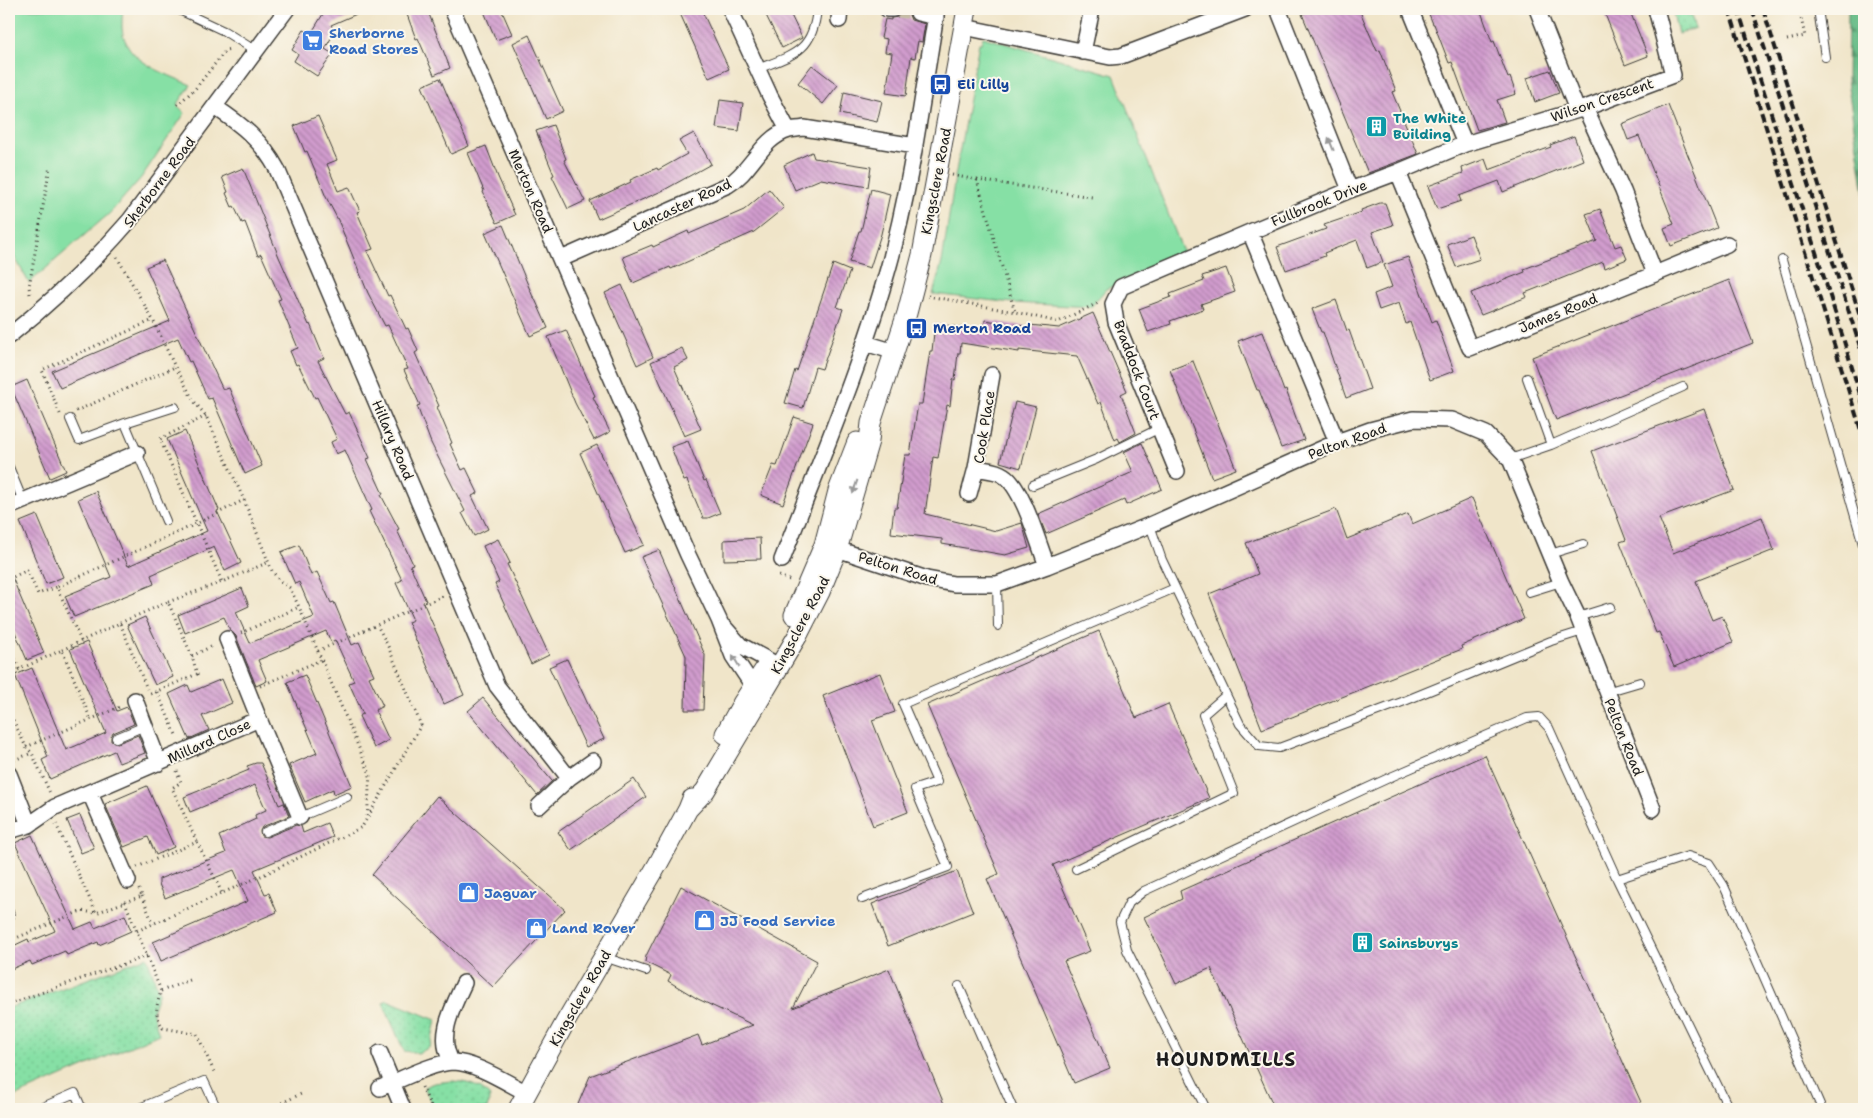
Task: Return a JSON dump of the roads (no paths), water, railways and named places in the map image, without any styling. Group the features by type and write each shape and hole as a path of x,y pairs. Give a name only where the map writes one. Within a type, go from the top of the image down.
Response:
{"street":[{"name":"Sherborne Road","path":"9,336 61,292 111,243 216,107 251,47 287,9"},
{"name":"Merton Road","path":"452,9 733,656 758,690"},
{"path":"730,9 757,69 788,130 804,128 915,146"},
{"path":"1083,52 1092,9"},
{"path":"965,18 1083,52 1110,57 1121,56 1245,9"},
{"path":"1278,9 1350,190"},
{"path":"1410,9 1465,144"},
{"path":"1537,9 1581,109 1623,191 1655,274 1727,244"},
{"name":"Wilson Crescent","path":"1465,144 1581,109 1673,75 1656,9"},
{"path":"918,13 936,13"},
{"name":"Kingsclere Road","path":"782,560 865,343 888,268 907,191 936,13"},
{"name":"Kingsclere Road","path":"522,1101 688,809 697,785 774,664 803,597 831,547 838,491 859,437 870,423 895,352 922,255 965,18"},
{"name":"Hillary Road","path":"216,107 240,123 262,144 277,169 458,590 497,686 569,778"},
{"name":"Lancaster Road","path":"561,259 728,185 738,179 768,143 776,136 788,130"},
{"name":"Fullbrook Drive","path":"1250,232 1465,144"},
{"name":"James Road","path":"1398,172 1470,348 1655,274"},
{"path":"1250,232 1337,442"},
{"name":"Braddock Court","path":"1177,471 1116,322 1113,304 1121,286 1250,232"},
{"path":"865,343 895,352"},
{"name":"Cook Place","path":"992,376 976,468 1002,474 1013,484 1022,500 1047,566"},
{"name":"Pelton Road","path":"831,547 927,579 954,584 997,584 1150,525 1337,442 1370,430 1414,419 1452,420 1486,434 1510,459 1561,582 1581,624 1653,808"},
{"path":"16,504 137,453"},
{"path":"969,494 976,468"},
{"name":"Merton Road","path":"719,620 740,645 774,664"},
{"name":"Millard Close","path":"228,639 300,817"},
{"name":"Millard Close","path":"142,697 146,726 165,760"},
{"name":"Millard Close","path":"9,831 29,825 55,807 90,794 259,719"},
{"path":"539,806 569,778 593,761"},
{"path":"9,773 29,825"},
{"path":"90,794 131,879"},
{"path":"452,1062 446,1053 447,1022 464,983"},
{"path":"380,1053 386,1086 403,1109"},
{"path":"386,1086 426,1069 452,1062 468,1065 522,1101"}],"lane":[{"path":"177,9 251,47"},
{"path":"757,69 786,58 804,48 813,33 817,9"},
{"path":"1818,9 1825,57"},
{"path":"1782,260 1864,548"},
{"path":"1527,378 1552,445"},
{"path":"1510,459 1552,445 1683,387"},
{"path":"70,416 79,440 125,422 175,407"},
{"path":"125,422 166,521"},
{"path":"1033,485 1097,458 1160,428"},
{"path":"9,467 16,504"},
{"path":"1150,525 1162,560 1240,724 1259,746 1279,748 1402,702 1551,641 1610,607"},
{"path":"1550,554 1583,544"},
{"path":"1529,592 1561,582"},
{"path":"997,584 998,626"},
{"path":"862,899 948,867 915,789 936,782 903,704 1175,588"},
{"path":"1606,692 1640,682"},
{"path":"1076,869 1234,794 1203,716 1226,695"},
{"path":"1206,1109 1127,950 1120,922 1129,903 1144,891 1392,776 1527,718 1538,717 1549,728 1617,878 1729,1109"},
{"path":"116,738 146,726"},
{"path":"265,832 347,797"},
{"path":"1617,878 1688,856 1709,863 1724,886 1822,1109"},
{"path":"604,957 646,971"},
{"path":"959,986 1013,1109"},
{"path":"136,1109 204,1081 216,1109"},
{"path":"39,1109 75,1093 82,1109"}],"tunnel":[{"path":"893,9 918,13"}],"railway":[{"path":"1729,9 1864,440"},
{"path":"1738,9 1834,308 1864,408"},
{"path":"1752,9 1864,359"},
{"path":"1763,9 1864,328"}],"place":[{"name":"Sherborne Road Stores","path":"313,41"},
{"name":"Eli Lilly","path":"941,84"},
{"name":"The White Building","path":"1377,126"},
{"name":"Merton Road","path":"917,328"},
{"name":"Jaguar","path":"468,893"},
{"name":"JJ Food Service","path":"704,921"},
{"name":"Land Rover","path":"536,928"},
{"name":"Sainsburys","path":"1363,943"}],"district":[{"name":"HOUNDMILLS","path":"1226,1059"}]}
